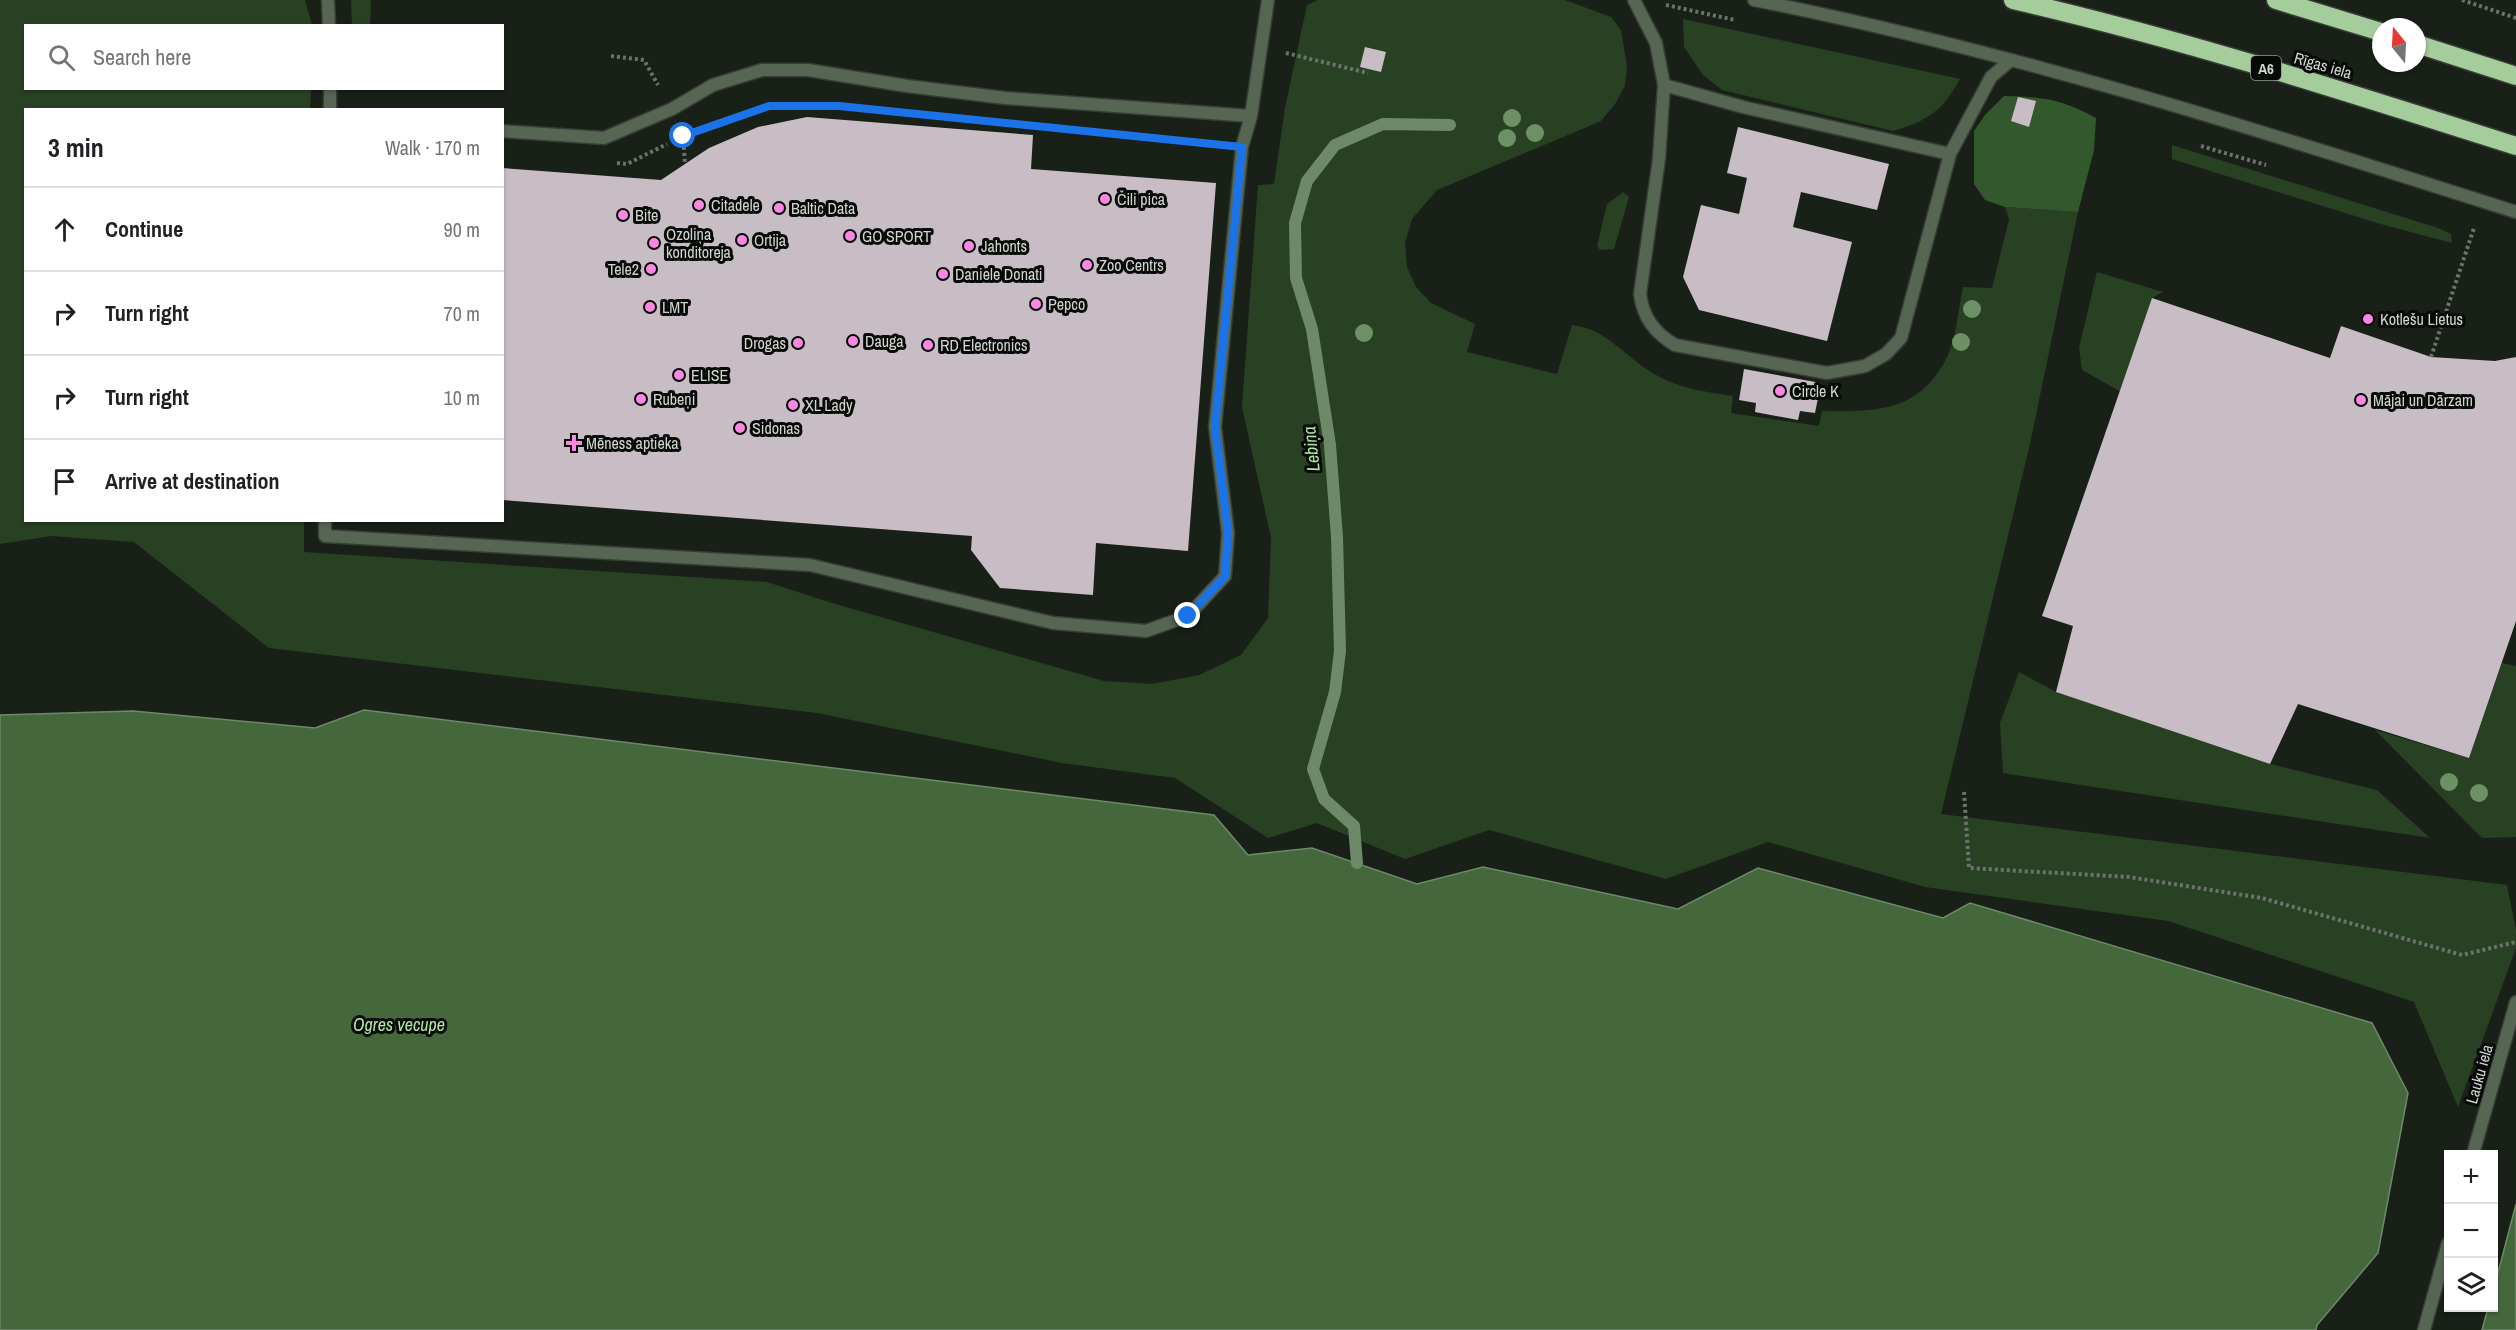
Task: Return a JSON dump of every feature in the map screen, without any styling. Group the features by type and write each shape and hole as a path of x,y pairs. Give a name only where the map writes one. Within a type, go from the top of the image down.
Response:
{"highway":[{"name":"Rīgas iela","path":"2013,0 2068,12 2327,86 2516,146"},
{"path":"2276,0 2372,29"},
{"path":"2426,47 2516,76"}],"street":[{"path":"328,0 328,24"},
{"path":"325,522 325,536 810,565 1053,623 1146,632 1188,616 1225,576 1228,532 1215,427 1242,147 1251,116 1268,0"},
{"path":"1634,0 1656,43 1664,85 1659,159 1640,294 1642,309 1649,323 1661,336 1676,345 1827,373 1865,366 1886,354 1901,338 1950,154 1991,77 2011,60"},
{"path":"1754,0 2011,60 2153,98 2516,212"},
{"path":"504,131 604,138 672,110 712,85 762,70 808,70 907,86 1005,98 1251,116"},
{"path":"1664,85 1743,107 1950,154"},
{"path":"330,90 330,108"},
{"name":"Lauku iela","path":"2474,1150 2516,1002"},
{"path":"2424,1330 2444,1258"}],"path":[{"path":"2462,0 2516,18"},
{"path":"1281,63 1283,52 1368,73"},
{"path":"616,163 627,164 683,136 769,106 850,107"},
{"path":"1184,141 1242,147"},
{"path":"2431,357 2474,228"},
{"path":"1964,792 1969,868 2129,877 2262,898 2462,955 2516,942"}],"shaded area":[{"path":"0,0 305,0 312,24 24,24 24,90 311,90 310,108 24,108 24,522 304,522 304,552 767,582 832,603 1104,681 1152,684 1199,675 1241,655 1268,618 1271,538 1242,407 1258,185 1274,184 1285,108 1307,5 1318,0 1565,0 1611,17 1621,30 1627,66 1625,86 1615,104 1601,121 1437,190 1412,219 1405,243 1407,267 1416,287 1431,303 1475,324 1467,352 1557,374 1572,325 1584,327 1606,338 1658,376 1694,389 1733,396 1731,413 1819,426 1822,411 1861,411 1896,405 1925,388 1937,374 1951,348 1963,287 1992,288 2009,219 2005,207 2078,212 2030,444 1941,814 2507,885 2516,930 2516,948 2458,1107 2414,1002 2168,921 1925,887 1768,842 1666,879 1489,830 1405,859 1317,823 1268,838 1175,778 1062,763 817,713 269,648 134,542 51,536 0,544"},
{"path":"351,0 371,0 370,24 352,24"},
{"path":"1683,19 1960,79 1947,99 1933,113 1925,119 1893,131 1722,90 1703,75 1684,47"},
{"path":"2004,96 2052,100 2096,118 2094,150 2078,212 2005,207 1985,200 1974,184 1974,131 1985,115"},
{"path":"2172,145 2438,228 2451,234 2452,243 2377,223 2172,159"},
{"path":"1623,192 1629,197 1614,249 1600,250 1597,246 1607,204"},
{"path":"2097,272 2163,292 2152,298 2121,392 2082,370 2079,348"},
{"path":"2502,663 2516,666 2516,837 2482,838 2375,730 2469,758"},
{"path":"2019,672 2056,692 2270,764 2377,790 2430,838 2003,773 2000,723"}],"water":[{"name":"Ogres vecupe","path":"364,710 1214,815 1248,855 1312,848 1417,884 1483,867 1678,909 1758,868 1943,918 1970,903 2372,1023 2408,1093 2378,1253 2317,1325 2316,1330 0,1330 0,715 133,711 315,728"},
{"path":"2516,1204 2516,1330 2482,1330 2487,1312 2498,1312 2498,1273"}],"building":[{"path":"1365,47 1386,52 1381,72 1360,67"},
{"path":"2018,97 2036,101 2029,127 2011,121"},
{"name":"Dauga","path":"807,117 1033,135 1031,169 1216,183 1188,551 1096,543 1093,595 1000,588 971,550 972,536 504,500 504,168 661,180 709,148 758,127"},
{"name":"Circle K","path":"1738,127 1889,164 1877,210 1801,192 1793,227 1852,242 1827,341 1699,310 1683,277 1701,205 1739,214 1747,178 1727,173"},
{"path":"2152,298 2330,358 2341,326 2431,357 2495,361 2516,357 2516,621 2469,758 2298,704 2270,764 2056,692 2073,626 2042,616"},
{"name":"Circle K","path":"1744,369 1821,383 1815,413 1800,411 1798,420 1755,412 1756,403 1739,400"}],"waterway":[{"name":"Lebiņa","path":"1357,863 1354,826 1324,799 1313,769 1335,692 1340,651 1337,537 1330,445 1312,329 1296,278 1295,223 1307,181 1335,145 1383,124 1450,125"}],"place":[{"name":"Čili pica","path":"1105,199"},
{"name":"Citadele","path":"699,205"},
{"name":"Baltic Data","path":"779,208"},
{"name":"Bite","path":"623,215"},
{"name":"GO SPORT","path":"850,236"},
{"name":"Ortija","path":"742,240"},
{"name":"Ozoliņa konditoreja","path":"654,243"},
{"name":"Jahonts","path":"969,246"},
{"name":"Zoo Centrs","path":"1087,265"},
{"name":"Tele2","path":"651,269"},
{"name":"Daniele Donati","path":"943,274"},
{"name":"Pepco","path":"1036,304"},
{"name":"LMT","path":"650,307"},
{"name":"Kotlešu Lietus","path":"2368,319"},
{"name":"Dauga","path":"853,341"},
{"name":"Drogas","path":"798,343"},
{"name":"RD Electronics","path":"928,345"},
{"name":"ELISE","path":"679,375"},
{"name":"Circle K","path":"1780,391"},
{"name":"Rubeņi","path":"641,399"},
{"name":"Mājai un Dārzam","path":"2361,400"},
{"name":"XL Lady","path":"793,405"},
{"name":"Sidonas","path":"740,428"},
{"name":"Mēness aptieka","path":"574,443"}],"route":[{"path":"683,136 769,106 839,106 1242,147 1215,427 1228,532 1225,576 1188,616"}]}
